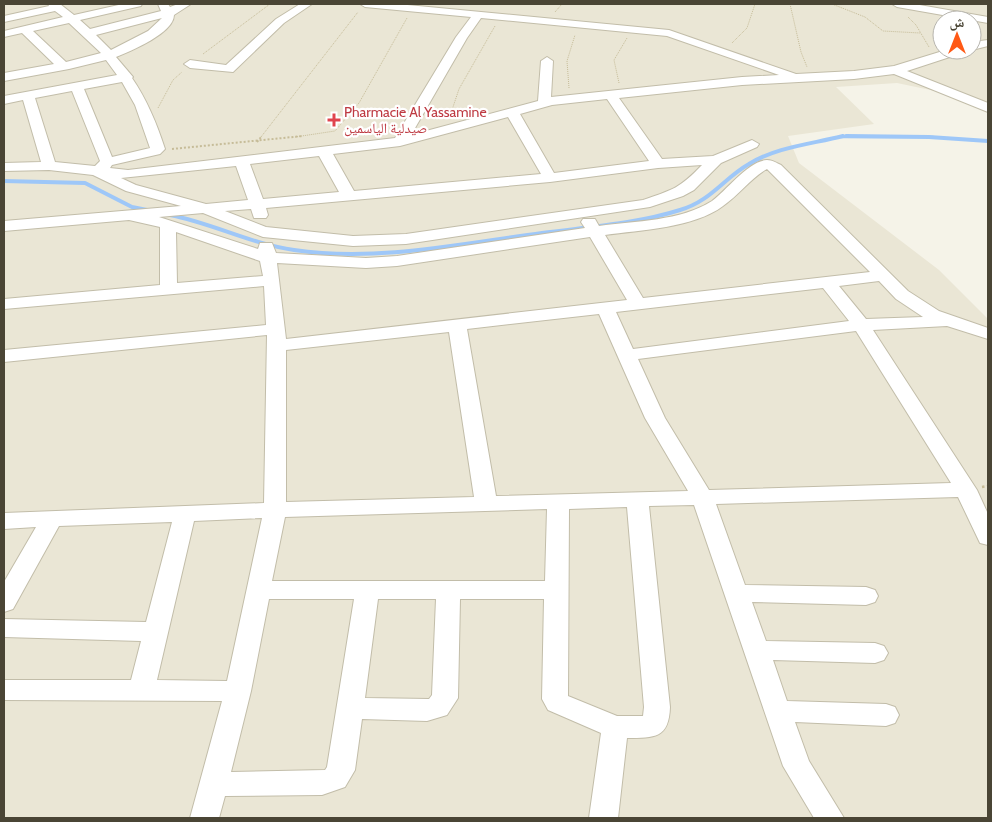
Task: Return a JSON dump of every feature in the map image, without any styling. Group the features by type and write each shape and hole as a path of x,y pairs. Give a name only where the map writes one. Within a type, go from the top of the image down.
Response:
{"street":[{"path":"4,19 55,6 73,4"},
{"path":"4,34 137,4"},
{"path":"88,32 186,4"},
{"path":"190,64 229,69 280,21 307,4"},
{"path":"366,4 582,23 669,33 806,77"},
{"path":"898,4 984,20"},
{"path":"969,4 984,20"},
{"path":"55,6 88,32 110,56 127,77 150,122 157,150 102,167"},
{"path":"4,77 110,56 137,44 160,28 168,20 165,9"},
{"path":"400,142 462,38 479,14"},
{"path":"24,29 62,66"},
{"path":"4,60 17,75"},
{"path":"4,167 102,167 128,174 400,142 544,103 572,99 742,81 895,70 932,60"},
{"path":"544,103 547,61"},
{"path":"895,70 988,108"},
{"path":"4,100 127,77"},
{"path":"76,86 102,167 131,188 168,196 204,208 267,252"},
{"path":"616,94 658,164"},
{"path":"28,96 49,166"},
{"path":"512,112 550,178"},
{"path":"133,216 267,252 366,263 389,262 590,223 645,204 666,199 688,187 716,160 752,144"},
{"path":"324,151 349,196"},
{"path":"205,818 238,691 275,510 276,337 267,252 258,205 242,160"},
{"path":"4,226 550,178 658,164 716,160"},
{"path":"4,304 169,289 267,252 325,239 376,242 590,223 674,220 701,212 716,204 760,167 768,164 776,168 902,296 920,308 947,321 988,334"},
{"path":"590,223 638,304"},
{"path":"168,224 169,289"},
{"path":"4,356 457,325 882,276"},
{"path":"827,282 861,325 904,390 966,490 988,537"},
{"path":"605,308 656,418 703,498 797,766 830,818"},
{"path":"626,355 861,325 947,321"},
{"path":"457,325 486,503"},
{"path":"4,521 486,503 966,490"},
{"path":"558,502 555,699 557,703 615,727 647,728 656,722 657,707 637,500"},
{"path":"155,691 147,687 144,681 185,514"},
{"path":"4,603 52,519"},
{"path":"259,590 556,590"},
{"path":"214,784 322,783 335,778 341,770 367,590"},
{"path":"350,708 427,710 438,707 445,698 448,590"},
{"path":"736,593 866,596"},
{"path":"4,628 155,632"},
{"path":"756,650 876,653"},
{"path":"4,690 238,691"},
{"path":"778,710 886,715"},
{"path":"604,818 615,727"}],"path":[{"path":"257,142 314,70 337,37 366,4"},
{"path":"724,52 746,28 755,4"},
{"path":"790,4 806,77"},
{"path":"832,4 865,17 883,31 920,32"},
{"path":"157,150 257,142 331,132 339,129 359,103 413,8"},
{"path":"448,130 452,108 459,89 474,60 502,16"},
{"path":"904,16 914,22 932,51"},
{"path":"572,99 566,77 566,58 582,23"},
{"path":"616,94 614,60 632,28"}],"shaded area":[{"path":"4,4 988,4 988,102 897,83 836,87 874,124 788,136 799,163 939,270 988,319 988,818 4,818"}],"waterway":[{"path":"839,137 843,136"},
{"path":"846,136 929,137"},
{"path":"170,215 262,243 294,250 356,254 418,250 611,224 663,215 700,201 740,170 760,158 782,150 839,137"},
{"path":"839,137 929,137"},
{"path":"929,137 988,141"},
{"path":"4,181 85,183 132,207 147,210"}],"place":[{"name":"Pharmacie Al Yassamine صيدلية الياسمين","path":"334,120"}]}
